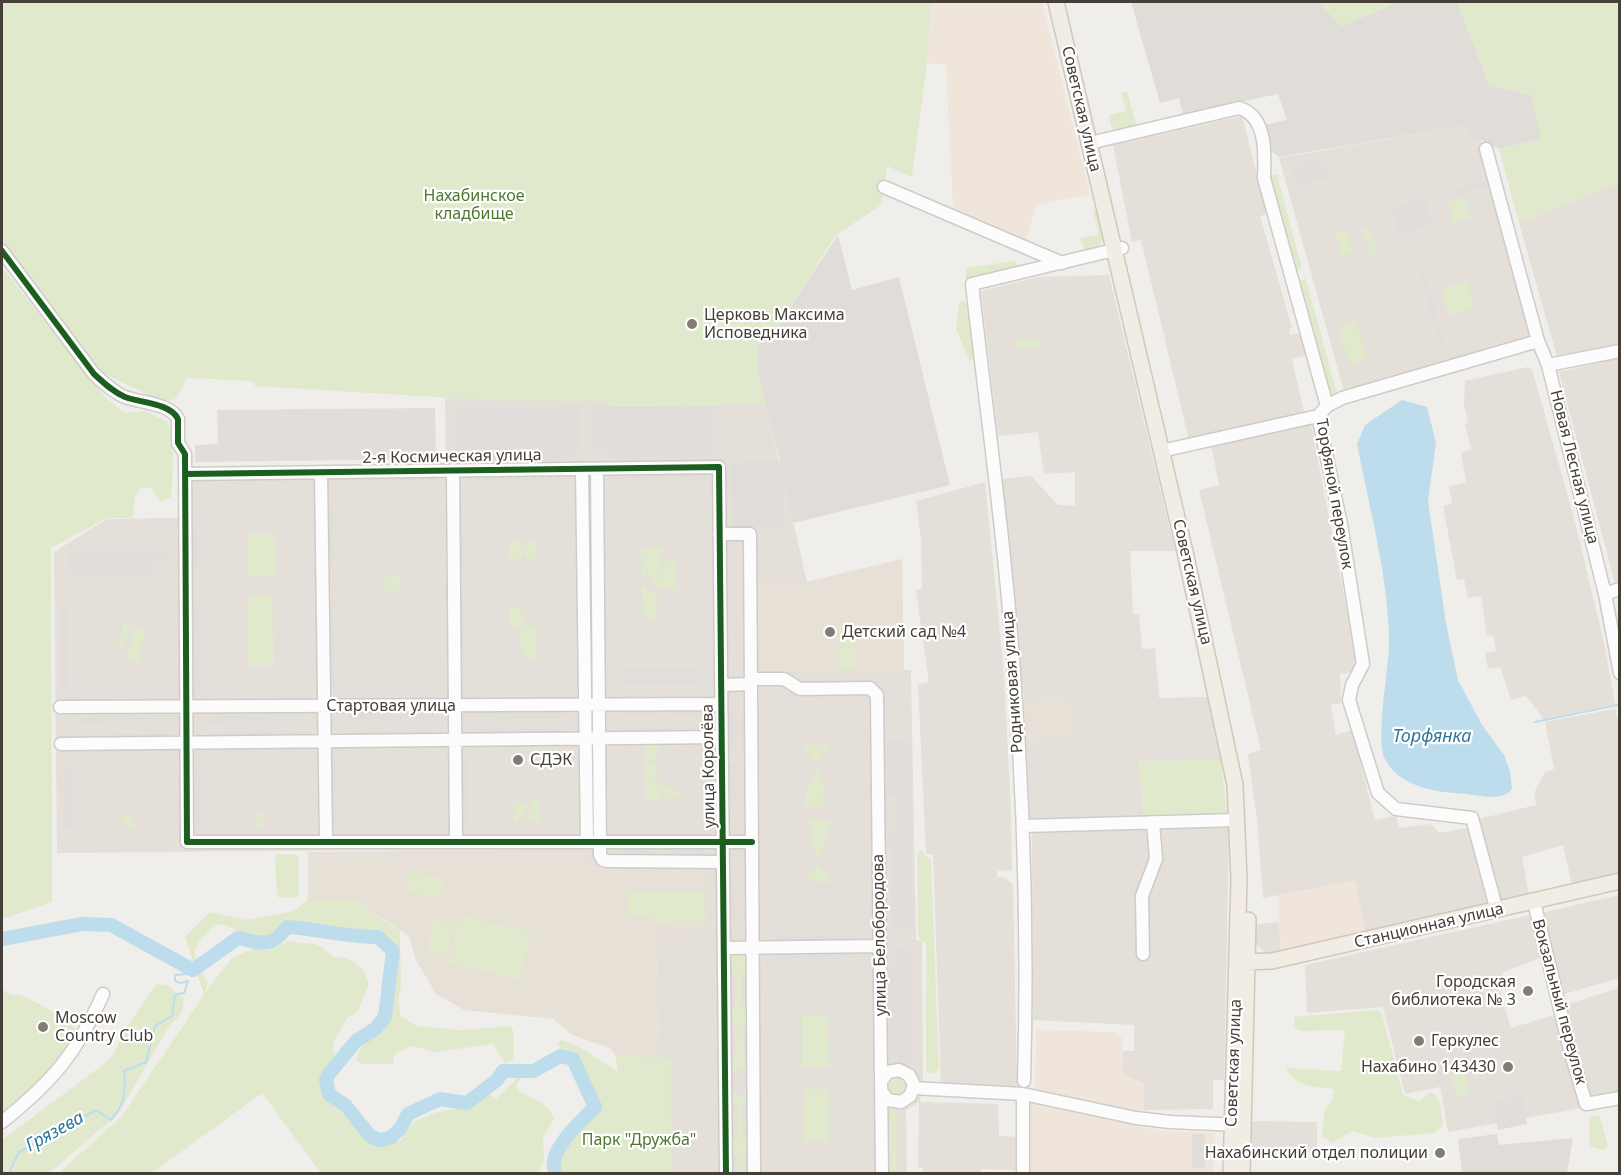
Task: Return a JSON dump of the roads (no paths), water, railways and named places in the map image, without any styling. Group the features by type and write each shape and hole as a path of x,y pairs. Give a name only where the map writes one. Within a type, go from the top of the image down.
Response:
{"main road":[{"name":"Советская улица","path":"1056,2 1225,688 1243,783 1247,820 1238,1125 1242,1173"},
{"name":"Советская улица","path":"1065,2 1098,141 1118,249"},
{"name":"Советская улица","path":"1165,450 1221,712 1238,820 1242,962"},
{"name":"Станционная улица","path":"1242,962 1272,961 1620,881"},
{"name":"Советская улица","path":"1231,1173 1238,1125"}],"street":[{"name":"Торфяной переулок","path":"1098,141 1239,108 1248,112 1262,133 1266,152 1264,178 1327,406 1318,417 1341,524 1363,664 1352,685 1349,700 1378,793 1396,809 1472,818 1476,825 1497,911"},
{"name":"Новая Лесная улица","path":"1486,149 1538,341 1548,365 1605,594 1620,673"},
{"path":"884,187 1062,263 1118,249"},
{"path":"2,251 94,374 111,389 126,397 168,409 177,415 178,443 185,454 187,842 752,842"},
{"name":"Родниковая улица","path":"1023,1172 1026,1019 1023,826 1013,658 972,284 1062,263"},
{"path":"1327,406 1342,398 1538,341"},
{"path":"1548,365 1620,351"},
{"path":"1165,450 1318,417"},
{"name":"2-я Космическая улица","path":"185,474 719,467"},
{"name":"улица Королёва","path":"719,467 726,1173"},
{"path":"597,468 600,855 603,860 608,861 723,862"},
{"path":"582,469 586,842"},
{"path":"453,470 456,842"},
{"path":"321,472 326,842"},
{"path":"720,534 750,534 754,1173"},
{"path":"1605,594 1620,589"},
{"name":"улица Белобородова","path":"751,682 784,679 800,689 870,688 877,695 882,1173"},
{"path":"721,686 751,682"},
{"name":"Стартовая улица","path":"60,707 721,704"},
{"name":"Стартовая улица","path":"61,744 722,737"},
{"path":"1023,826 1238,820"},
{"path":"1143,954 1142,896 1156,859 1153,822"},
{"name":"Вокзальный переулок","path":"1534,902 1570,1050 1587,1104 1620,1098"},
{"path":"724,948 880,946"},
{"path":"2,1122 61,1068 87,1030 103,994"},
{"path":"902,1070 911,1077 914,1088 908,1098 898,1103 888,1100 881,1086 888,1072 902,1070"},
{"path":"914,1088 1023,1088 1136,1118 1238,1125"}],"water":[{"name":"Торфянка","path":"1402,400 1427,407 1436,443 1428,501 1446,623 1458,680 1482,725 1504,755 1510,771 1512,789 1497,797 1454,793 1409,782 1391,768 1382,750 1382,721 1389,642 1388,618 1378,543 1357,444 1365,425"}],"waterway":[{"path":"1535,722 1617,705"},
{"path":"2,939 82,924 111,925 193,970 238,938 265,943 276,939 287,927 378,937 393,951 385,1017 375,1029 356,1041 329,1074 326,1080 329,1094 346,1106 370,1136 379,1140 390,1138 400,1129 408,1114 440,1099 467,1103 497,1080 503,1071 534,1071 560,1056 573,1059 595,1107 560,1147 555,1156 556,1174"},
{"name":"Грязева","path":"12,1174 10,1170 19,1152 96,1110 111,1120 124,1097 124,1071 146,1062 155,1026 172,1016 175,995 184,993 188,981 181,983 175,981 175,975 188,974 190,969"}],"place":[{"name":"Церковь Максима Исповедника","path":"692,324"},
{"name":"Детский сад №4","path":"830,632"},
{"name":"СДЭК","path":"518,760"},
{"name":"Городская библиотека № 3","path":"1528,991"},
{"name":"Moscow Country Club","path":"43,1027"},
{"name":"Геркулес","path":"1419,1041"},
{"name":"Нахабино 143430","path":"1508,1067"},
{"name":"Нахабинский отдел полиции","path":"1440,1153"}],"park label":[{"name":"Нахабинское кладбище","path":"474,205"},
{"name":"Парк \"Дружба\"","path":"639,1140"}]}
